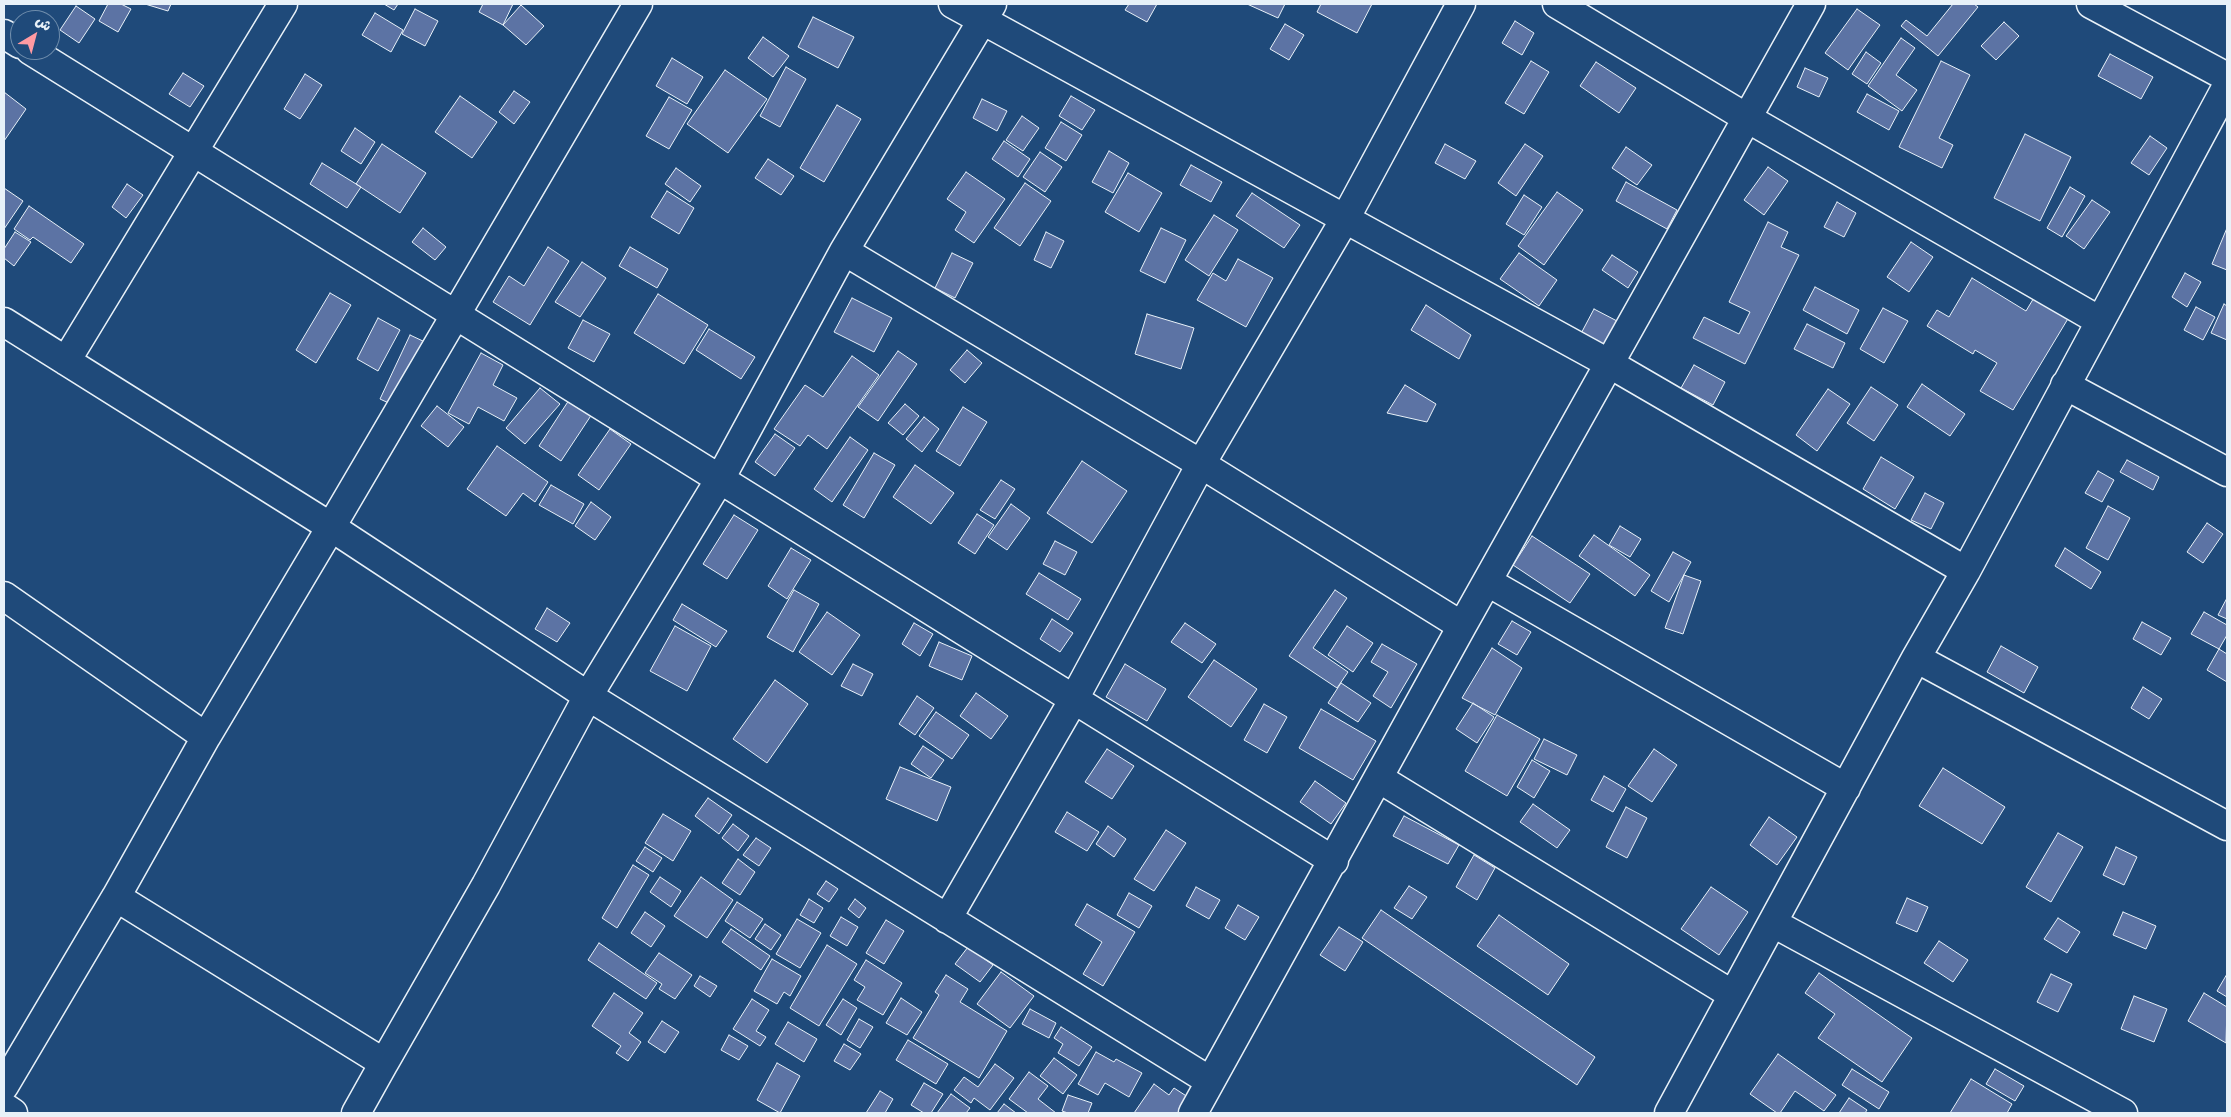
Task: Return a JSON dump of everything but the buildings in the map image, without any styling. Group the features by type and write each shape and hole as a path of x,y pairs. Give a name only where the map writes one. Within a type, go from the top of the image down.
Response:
{"street":[{"path":"66,361 282,4"},
{"path":"4,1086 116,897 206,736 331,528 638,4"},
{"path":"953,4 988,12 1345,219 1610,364 1966,571"},
{"path":"947,919 1074,699 1201,464 1345,219 1461,4"},
{"path":"1557,4 1747,118 2100,321"},
{"path":"1193,1113 1380,779 1462,626 1811,4"},
{"path":"2091,4 2227,77"},
{"path":"356,1113 486,885 588,696 720,479 844,252 988,12"},
{"path":"46,60 1334,860"},
{"path":"1669,1113 1916,658 1966,571 2100,321 2224,101"},
{"path":"844,252 1201,464 1462,626"},
{"path":"4,322 331,528 588,696 1210,1081"},
{"path":"2065,385 2227,472"},
{"path":"1488,582 1846,788"},
{"path":"5,600 206,736"},
{"path":"1916,658 2227,826"},
{"path":"1380,779 1733,995"},
{"path":"116,897 384,1063"},
{"path":"1772,923 2123,1113"},
{"path":"4,1107 13,1113"}]}
